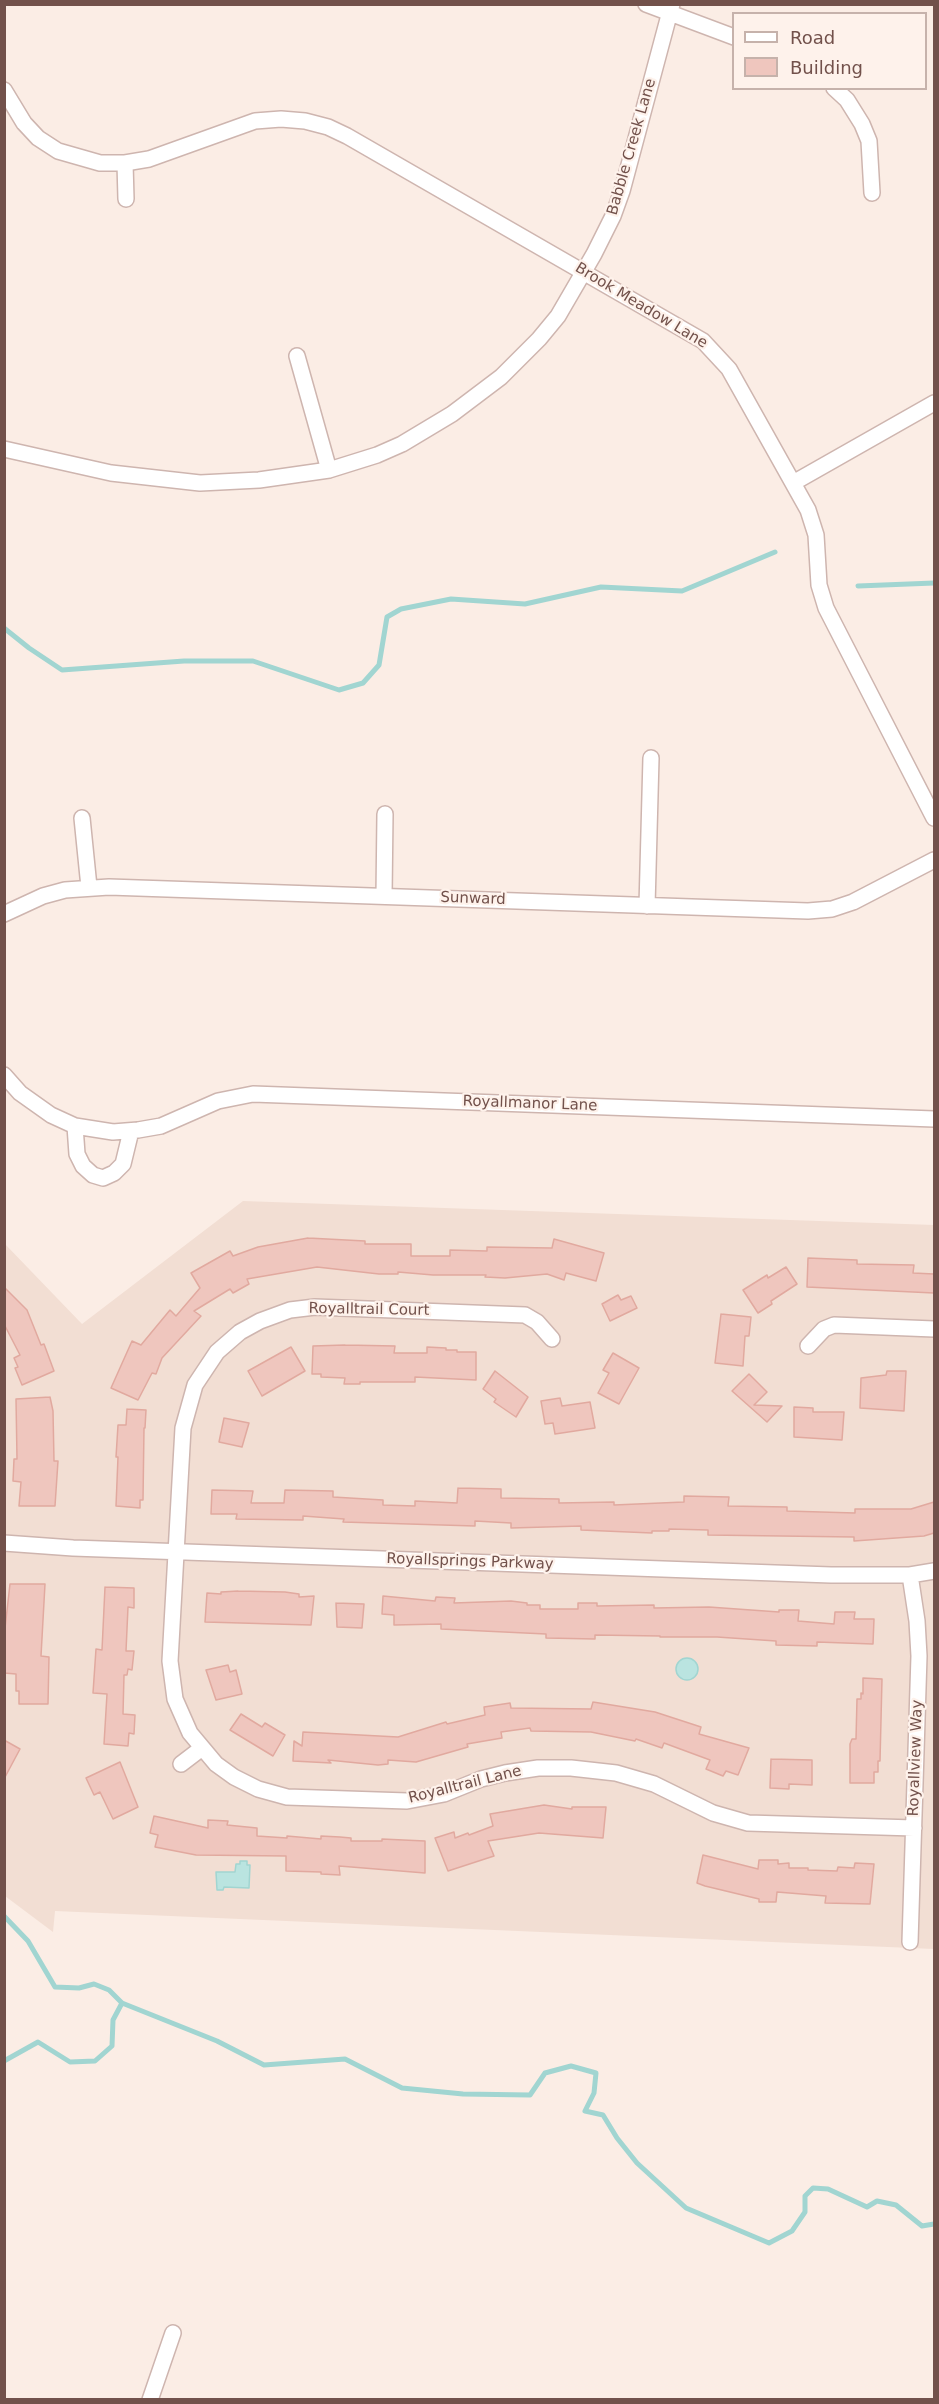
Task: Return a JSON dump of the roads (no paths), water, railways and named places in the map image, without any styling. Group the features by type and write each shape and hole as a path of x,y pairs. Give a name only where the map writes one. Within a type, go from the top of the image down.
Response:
{"street":[{"path":"646,4 670,9 732,36"},
{"name":"Babble Creek Lane","path":"4,448 111,473 200,483 259,480 329,470 377,455 402,444 452,414 501,377 539,339 558,316 613,216 622,191 670,9"},
{"name":"Brook Meadow Lane","path":"4,90 24,123 38,138 58,151 100,163 125,164 157,157 255,121 281,119 304,121 328,127 686,330 717,354 729,369 808,510 816,535 819,585 826,608 934,818"},
{"path":"836,90 847,100 862,124 869,141 872,193"},
{"path":"125,164 126,199"},
{"path":"297,356 329,470"},
{"path":"793,483 934,403"},
{"path":"647,906 651,758"},
{"path":"384,896 385,814"},
{"path":"82,818 89,887"},
{"name":"Sunward","path":"4,914 43,896 89,887 808,911 832,909 853,902 934,860"},
{"name":"Royallmanor Lane","path":"4,1075 40,1109 75,1126 113,1132 161,1126 218,1101 254,1094 934,1119"},
{"path":"75,1126 77,1154 83,1166 93,1175 103,1178 114,1173 123,1164 131,1131"},
{"name":"Royalltrail Court","path":"175,1551 183,1428 189,1399 201,1374 218,1352 250,1326 274,1314 315,1307 525,1315 537,1322 552,1339"},
{"path":"808,1346 824,1329 834,1325 934,1329"},
{"name":"Royallsprings Parkway","path":"4,1543 831,1575 910,1575 934,1571"},
{"name":"Royalltrail Lane","path":"175,1551 170,1661 173,1688 184,1722 216,1764 245,1783 272,1794 287,1797 407,1801 444,1794 481,1779 505,1773 538,1768 572,1767 619,1774 654,1784 713,1813 748,1822 914,1828"},
{"name":"Royallview Way","path":"910,1575 917,1621 919,1656 910,1942"},
{"path":"182,1764 202,1748"},
{"path":"150,2400 173,2333"}],"water":[{"path":"687,1658 695,1661 698,1669 695,1677 687,1680 679,1677 676,1669 679,1661"},
{"path":"240,1861 247,1861 247,1865 250,1865 249,1888 224,1887 223,1890 217,1890 216,1872 235,1872 236,1864 240,1864"}],"waterway":[{"path":"4,628 62,670 184,661 253,661 339,690 363,683 379,665 387,617 401,609 451,599 525,604 601,587 682,591 775,552"},
{"path":"858,586 934,583"},
{"path":"4,1916 28,1941 55,1987 79,1988 94,1984 109,1990 122,2003 217,2041 264,2065 345,2059 402,2088 463,2094 530,2095 545,2073 571,2066 596,2073 594,2093 585,2111 603,2115 617,2138 637,2163 686,2208 769,2243 792,2231 805,2212 805,2196 813,2188 828,2189 867,2207 877,2201 896,2205 922,2226 934,2224"},
{"path":"4,2061 38,2042 70,2062 95,2061 112,2046 113,2020 122,2003"}]}
